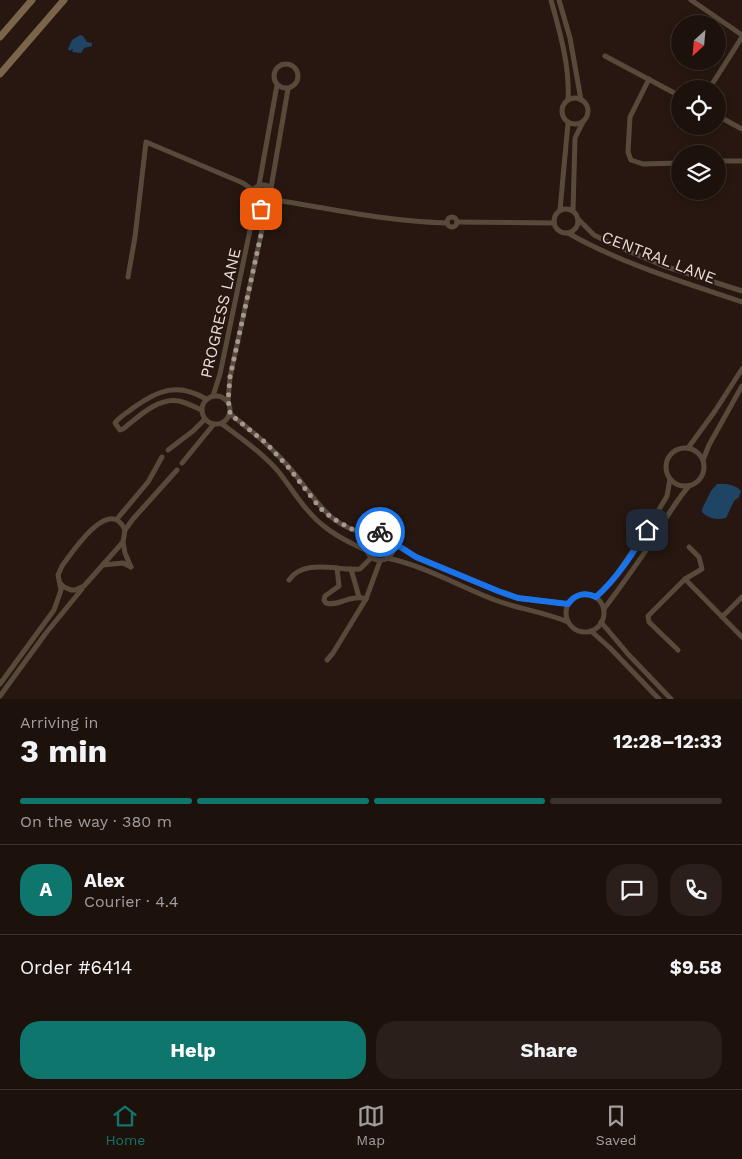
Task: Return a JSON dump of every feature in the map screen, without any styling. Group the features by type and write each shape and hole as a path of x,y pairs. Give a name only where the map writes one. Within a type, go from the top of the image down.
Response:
{"main road":[{"path":"0,37 32,0"},
{"path":"0,74 64,0"}],"street":[{"path":"551,0 566,61 569,86 568,100"},
{"path":"559,0 570,38 582,100"},
{"path":"691,0 742,36 715,80"},
{"path":"605,56 671,91"},
{"path":"290,65 298,72 298,78 293,87 288,89 277,85 274,80 276,69 280,66 290,65"},
{"path":"649,79 630,117 630,157 634,162 643,164 671,163"},
{"path":"259,186 277,85"},
{"path":"271,188 288,89"},
{"path":"275,200 416,222 448,223 452,217 457,222 554,223 554,216 560,210 567,209 573,211 575,138 588,112 587,105 582,100 574,98 568,100 563,106 562,113 568,123 560,210"},
{"path":"726,120 742,129"},
{"path":"568,123 574,125 583,122"},
{"path":"128,277 135,237 146,142 243,183 254,190"},
{"path":"726,161 742,160"},
{"path":"259,186 268,186 275,193 275,200 268,208 261,209 255,206 251,196 259,186"},
{"name":"PROGRESS LANE","path":"213,396 220,374 255,206"},
{"name":"PROGRESS LANE","path":"228,402 230,377 268,208"},
{"name":"CENTRAL LANE","path":"573,211 578,219 594,235 614,245 664,266 742,291"},
{"path":"568,233 576,227 578,219"},
{"name":"CENTRAL LANE","path":"554,223 558,230 650,271 742,302"},
{"path":"688,448 698,436 742,368"},
{"path":"591,631 601,622 604,609 637,564 679,498 703,473 703,460 709,445 742,386"},
{"path":"202,410 178,401 171,402 157,405 123,429 120,430 115,423 148,398 164,391 180,389 195,392 206,399"},
{"path":"222,424 230,414 228,402 221,397 213,396 206,399 202,410 205,419 214,424 222,424 241,437 277,470 324,527 365,550 371,558 380,561 392,553 394,543"},
{"path":"230,414 266,443 289,468 320,508 346,527 359,533 385,533 394,543 416,557 518,598 568,604"},
{"path":"168,450 205,419"},
{"path":"182,463 214,424"},
{"path":"596,597 614,580 667,496 670,479 666,468 668,458 676,450 688,448 695,450 703,460"},
{"path":"117,519 148,482 162,457"},
{"path":"103,565 123,563 131,567 125,554 123,542 125,530 177,470"},
{"path":"670,479 678,484 689,486"},
{"path":"0,684 54,610 59,599 60,583 58,575 62,566 101,521 112,518 117,519 125,530"},
{"path":"365,550 366,540 372,534"},
{"path":"0,696 51,627 123,542"},
{"path":"678,650 649,622 648,616 685,579 702,568 699,557 689,547"},
{"path":"288,580 293,573 305,569 326,567 351,569 363,567 371,558"},
{"path":"387,558 412,565 494,600 551,615 568,622 578,630 591,631 659,699"},
{"path":"326,660 333,653 366,599 380,561"},
{"path":"337,568 339,586 326,596 324,600 326,603 332,604 351,597 366,599"},
{"path":"351,569 359,597"},
{"path":"685,579 742,637"},
{"path":"60,583 71,590 84,586"},
{"path":"568,622 566,610 568,604 575,596 580,594 596,597 604,609"},
{"path":"722,617 742,597"},
{"path":"601,622 628,654 671,699"}],"water":[{"path":"80,35 87,42 92,43 92,46 84,48 81,53 72,52 73,49 69,51 72,40"},
{"path":"717,484 727,484 741,491 726,518 713,518 702,512 711,491"}],"way so far":[{"path":"261,209 268,208 230,377 228,402 230,414 266,443 289,468 320,508 332,518 359,533 372,534 380,532"}],"route":[{"path":"380,532 389,535 394,543 404,551 498,591 518,598 568,604 575,596 580,594 596,597 614,580 647,530"}]}
